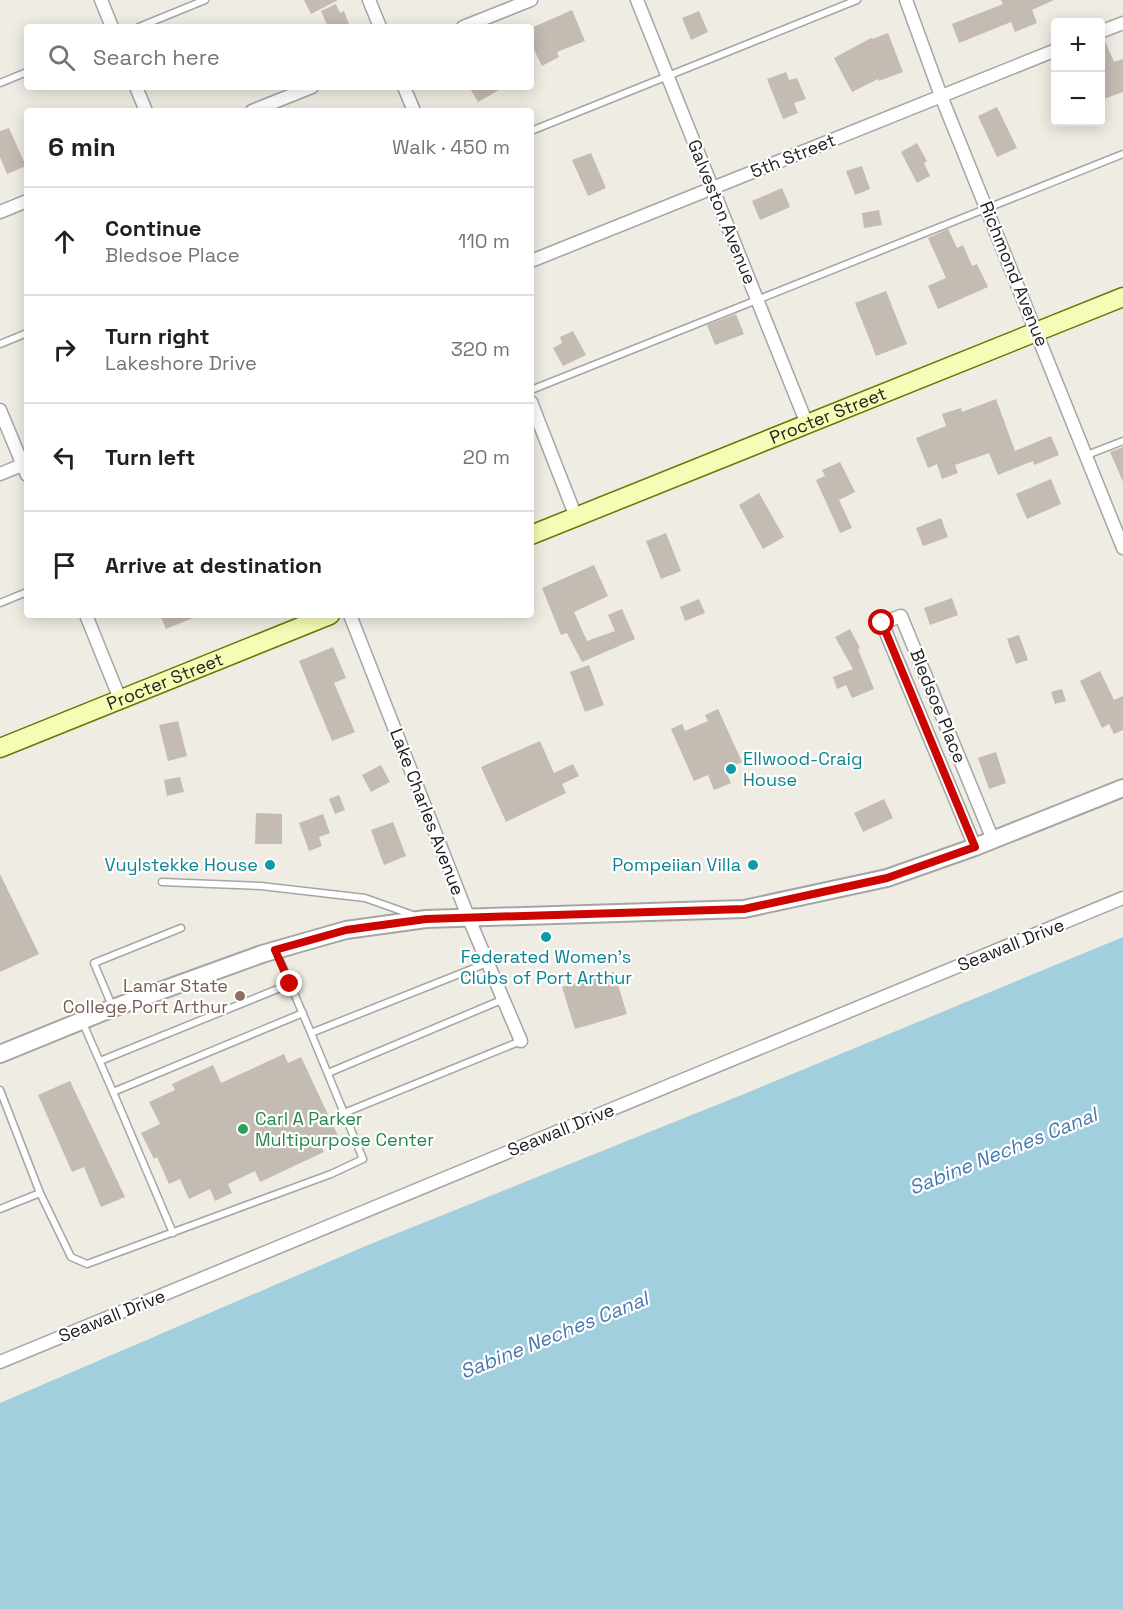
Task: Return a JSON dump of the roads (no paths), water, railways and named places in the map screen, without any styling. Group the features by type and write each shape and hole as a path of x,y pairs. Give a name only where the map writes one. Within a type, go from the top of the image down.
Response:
{"main road":[{"name":"Procter Street","path":"534,534 1123,297"},
{"name":"Procter Street","path":"0,747 322,618"}],"street":[{"path":"101,0 111,24"},
{"path":"369,0 379,24"},
{"path":"471,24 531,0"},
{"name":"Galveston Avenue","path":"637,0 807,424"},
{"name":"Richmond Avenue","path":"906,0 942,96 1123,548"},
{"path":"1105,30 1123,22"},
{"name":"5th Street","path":"534,260 1051,52"},
{"path":"137,90 145,108"},
{"path":"260,108 304,90"},
{"path":"405,90 413,108"},
{"path":"0,212 24,202"},
{"path":"0,410 24,463"},
{"path":"534,410 576,517"},
{"path":"0,474 24,468"},
{"name":"Bledsoe Place","path":"975,847 882,623 901,616 993,840"},
{"path":"87,618 120,699"},
{"name":"Lake Charles Avenue","path":"351,618 469,919 521,1041"},
{"path":"0,1054 113,1008 275,950 346,930 426,919 744,909 887,878 975,847 1123,788"},
{"name":"Seawall Drive","path":"0,1362 1123,898"}],"lane":[{"path":"145,24 205,0"},
{"path":"534,130 857,0"},
{"path":"0,83 24,73"},
{"path":"534,389 1123,154"},
{"path":"0,344 24,334"},
{"path":"1087,455 1123,441"},
{"path":"0,603 24,593"},
{"path":"162,882 261,886 365,898 426,919"},
{"path":"113,1008 94,963 181,928"},
{"path":"0,1090 40,1193 71,1257 87,1264 331,1174 363,1159 275,950"},
{"path":"311,1033 488,963"},
{"path":"100,1062 290,984"},
{"path":"328,1073 504,999"},
{"path":"113,1092 303,1013"},
{"path":"82,1021 173,1233"},
{"path":"344,1113 521,1041"},
{"path":"0,1209 40,1193"}],"water":[{"name":"Sabine Neches Canal","path":"1123,937 1123,1609 0,1609 0,1403 368,1245 749,1092"}],"place":[{"name":"Ellwood-Craig House","path":"731,769"},
{"name":"Vuylstekke House","path":"270,865"},
{"name":"Pompeiian Villa","path":"753,865"},
{"name":"Federated Women's Clubs of Port Arthur","path":"546,937"},
{"name":"Lamar State College Port Arthur","path":"240,996"},
{"name":"Carl A Parker Multipurpose Center","path":"243,1129"}]}
